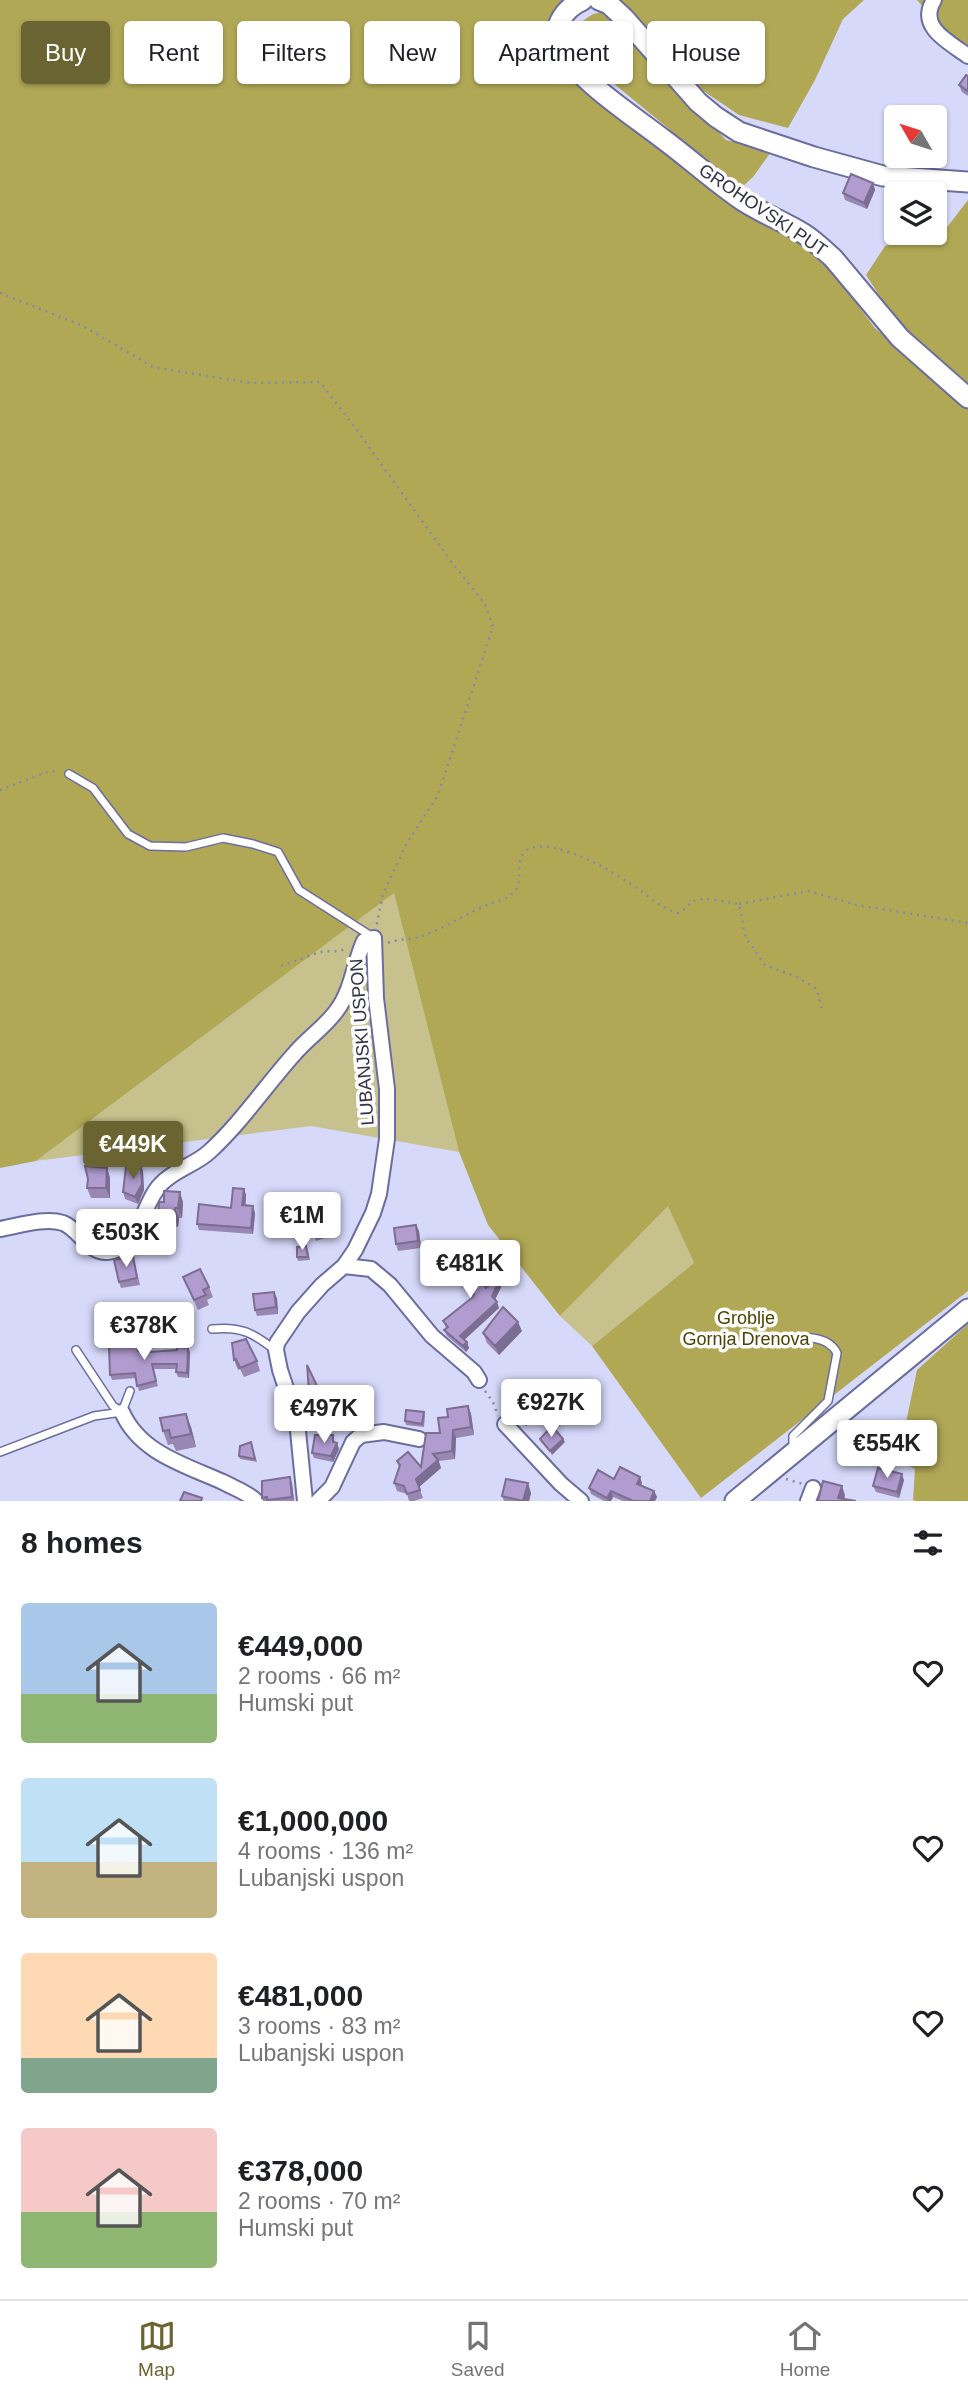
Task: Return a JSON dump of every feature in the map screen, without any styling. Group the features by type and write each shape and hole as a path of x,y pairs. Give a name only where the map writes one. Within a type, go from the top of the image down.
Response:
{"main road":[{"name":"GROHOVSKI PUT","path":"583,0 573,5 558,24 557,38 561,50 577,69 742,200 805,234 821,247 900,338 968,398"},
{"path":"599,0 609,4 625,19 698,102 739,132 883,176 968,182"},
{"path":"735,1501 968,1310"}],"street":[{"path":"934,0 928,12 929,22 935,32 968,56"},
{"name":"LUBANJSKI USPON","path":"0,1229 39,1223 63,1223 98,1250 108,1252 125,1244 132,1236 156,1189 179,1169 205,1156 219,1143 297,1051 337,1010 345,997 357,955 371,942"},
{"name":"LUBANJSKI USPON","path":"276,1350 277,1343 298,1312 322,1285 344,1266 355,1250 379,1194 387,1139 387,1089 371,942"},
{"path":"344,1266 371,1269 390,1285 432,1336 474,1372 479,1380"},
{"path":"276,1350 297,1422 304,1501"},
{"path":"122,1412 134,1433 147,1446 256,1501"},
{"path":"505,1424 561,1484 581,1501"},
{"path":"318,1501 332,1487 353,1442 361,1435 384,1432 419,1440"}],"lane":[{"path":"69,774 93,788 128,834 150,846 187,847 223,838 278,852 299,890 371,942"},
{"path":"212,1329 230,1327 247,1331 276,1350"},
{"path":"786,1338 809,1337 834,1346 837,1353 828,1401 793,1436 793,1453"},
{"path":"76,1350 113,1406 122,1412"},
{"path":"122,1412 130,1391"},
{"path":"0,1452 94,1416 122,1412"}],"path":[{"path":"0,293 83,326 153,367 250,383 320,382 485,604 493,627 438,795 407,843 383,894 371,942"},
{"path":"0,790 50,771 69,774"},
{"path":"281,966 312,954 339,951 371,942 419,937 513,894 518,888 521,858 526,850 541,846 580,856 628,882 672,912 685,910 698,900 739,904 808,891 857,905 968,922"},
{"path":"739,904 746,938 765,965 797,977 817,989 822,1012"},
{"path":"479,1380 493,1402 496,1413 505,1424"},
{"path":"769,1473 810,1494"}],"shaded area":[{"path":"394,892 459,1152 311,1126 36,1161"},
{"path":"668,1205 694,1263 592,1346 560,1316"}],"green space":[{"name":"Groblje Gornja Drenova","path":"0,0 568,0 550,21 474,21 474,84 588,84 703,183 818,253 875,328 968,405 968,1291 701,1498 592,1346 694,1263 668,1206 560,1316 488,1225 459,1152 394,893 36,1161 0,1168"},
{"path":"619,0 864,0 843,19 815,80 788,128 739,115 696,84 765,84 765,21 647,21 647,30"},
{"path":"917,0 968,0 968,48 946,32"},
{"path":"607,11 616,21 582,21 593,14"},
{"path":"633,39 647,54 647,84 674,84 726,140 771,152 753,177 741,188 614,84 633,84"},
{"path":"968,200 968,383 912,335 888,309 866,275 885,246 947,245 948,226"},
{"path":"968,1324 968,1501 916,1501 913,1500 915,1469 898,1460 917,1370"}],"building":[{"path":"966,75 968,76 968,91 959,85"},
{"path":"851,174 873,183 864,203 843,193"},
{"path":"85,1166 107,1168 106,1188 87,1188"},
{"path":"141,1166 142,1184 135,1197 123,1192 126,1167"},
{"path":"233,1188 244,1189 242,1205 253,1206 251,1228 197,1224 199,1204 231,1208"},
{"path":"164,1191 180,1192 174,1217 158,1216 159,1202 164,1202"},
{"path":"333,1207 338,1226 314,1234 306,1216"},
{"path":"416,1225 418,1241 396,1244 394,1228"},
{"path":"306,1246 308,1257 297,1257 297,1247"},
{"path":"465,1255 479,1268 473,1274 486,1288 502,1275 492,1296 497,1302 460,1336 467,1342 463,1346 444,1330 448,1327 443,1321 474,1294 450,1271"},
{"path":"133,1256 137,1278 119,1282 114,1260"},
{"path":"200,1269 209,1287 203,1290 206,1295 194,1300 183,1277"},
{"path":"274,1292 276,1307 255,1310 253,1294"},
{"path":"503,1307 518,1322 495,1346 483,1333"},
{"path":"246,1339 257,1361 240,1368 236,1359 234,1360 232,1343"},
{"path":"137,1344 138,1351 150,1352 177,1350 177,1347 188,1348 187,1373 176,1372 177,1364 152,1364 156,1381 137,1386 135,1373 110,1375 109,1346"},
{"path":"307,1365 324,1406 303,1410 298,1394 309,1391"},
{"path":"539,1388 563,1416 554,1424 538,1406 524,1420 512,1408 529,1391 533,1395"},
{"path":"468,1406 471,1427 453,1430 452,1451 433,1454 438,1460 416,1479 420,1490 407,1494 404,1486 394,1483 400,1465 397,1461 408,1452 421,1467 426,1433 440,1433 438,1418 448,1417 447,1409"},
{"path":"406,1410 424,1412 422,1424 405,1421"},
{"path":"186,1414 191,1434 171,1438 169,1430 163,1431 160,1418"},
{"path":"552,1426 563,1439 550,1451 540,1439"},
{"path":"315,1435 333,1435 333,1442 337,1443 331,1456 312,1453"},
{"path":"251,1442 255,1459 239,1456 240,1446"},
{"path":"620,1467 640,1477 637,1484 654,1491 650,1501 633,1501 611,1491 607,1498 589,1488 598,1470 614,1479"},
{"path":"878,1468 902,1474 897,1492 873,1486"},
{"path":"290,1477 292,1497 267,1500 267,1497 262,1498 262,1481"},
{"path":"506,1479 528,1483 523,1501 502,1496"},
{"path":"823,1481 842,1486 838,1498 856,1501 818,1501"},
{"path":"184,1492 202,1498 201,1501 180,1501"}]}
